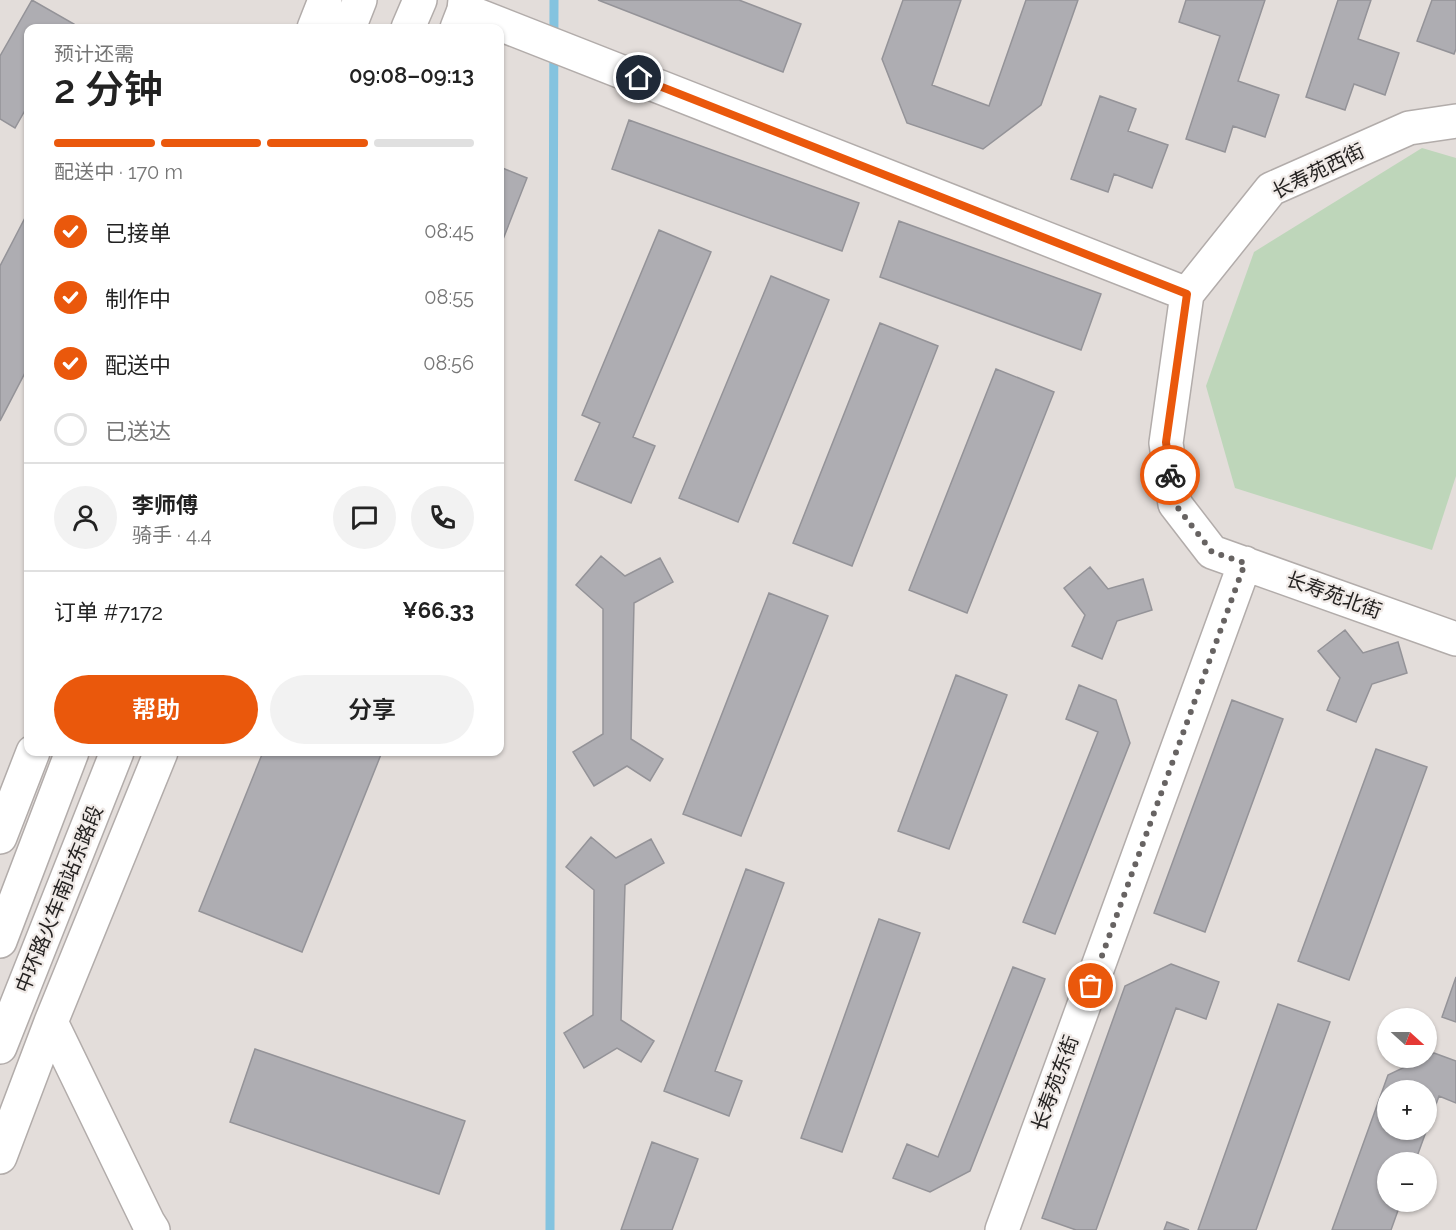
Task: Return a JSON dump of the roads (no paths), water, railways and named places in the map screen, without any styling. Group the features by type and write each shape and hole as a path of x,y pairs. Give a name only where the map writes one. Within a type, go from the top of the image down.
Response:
{"street":[{"path":"316,24 325,0"},
{"path":"351,24 360,0"},
{"path":"410,24 420,0"},
{"path":"462,13 494,24"},
{"path":"504,28 1187,294"},
{"name":"长寿苑西街","path":"1187,294 1271,189 1409,128 1456,121"},
{"name":"长寿苑北街","path":"1187,294 1166,442 1175,504 1212,552 1456,639"},
{"name":"长寿苑东街","path":"1002,1230 1245,563"},
{"path":"0,837 31,756"},
{"name":"中环路火车南站东路段","path":"0,941 70,756"},
{"name":"中环路火车南站东路段","path":"0,1047 115,756"},
{"path":"0,1157 51,1022 159,756"},
{"path":"51,1022 153,1230"}],"waterway":[{"path":"550,1230 554,0"}]}
